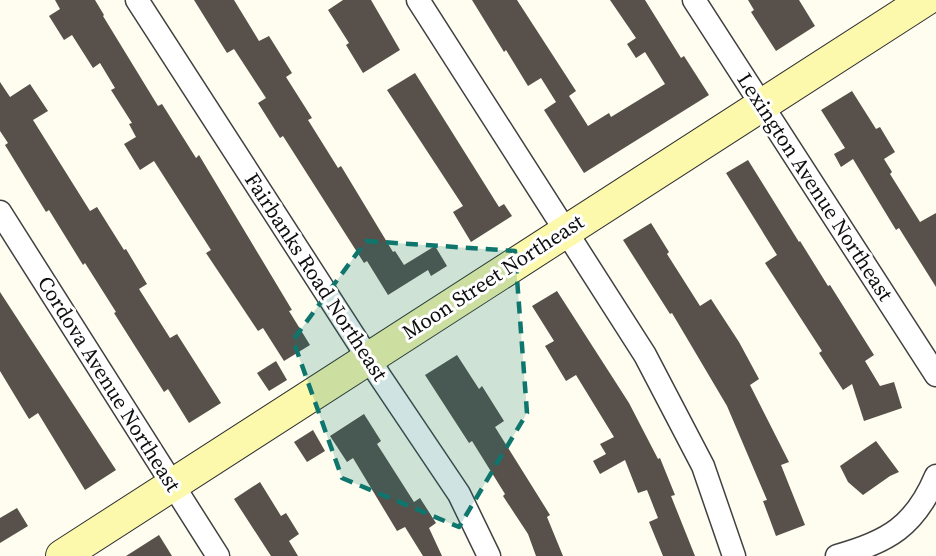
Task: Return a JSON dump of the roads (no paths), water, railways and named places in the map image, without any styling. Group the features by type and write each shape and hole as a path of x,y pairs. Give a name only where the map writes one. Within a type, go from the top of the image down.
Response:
{"street":[{"name":"Fairbanks Road Northeast","path":"137,0 368,358 459,494 489,556"},
{"path":"418,0 645,355 703,466 734,556"},
{"name":"Lexington Avenue Northeast","path":"694,0 936,375"},
{"name":"Moon Street Northeast","path":"62,556 925,0"},
{"name":"Cordova Avenue Northeast","path":"0,213 218,556"},
{"path":"837,556 864,549 888,537 914,515 928,494 936,476"}]}
